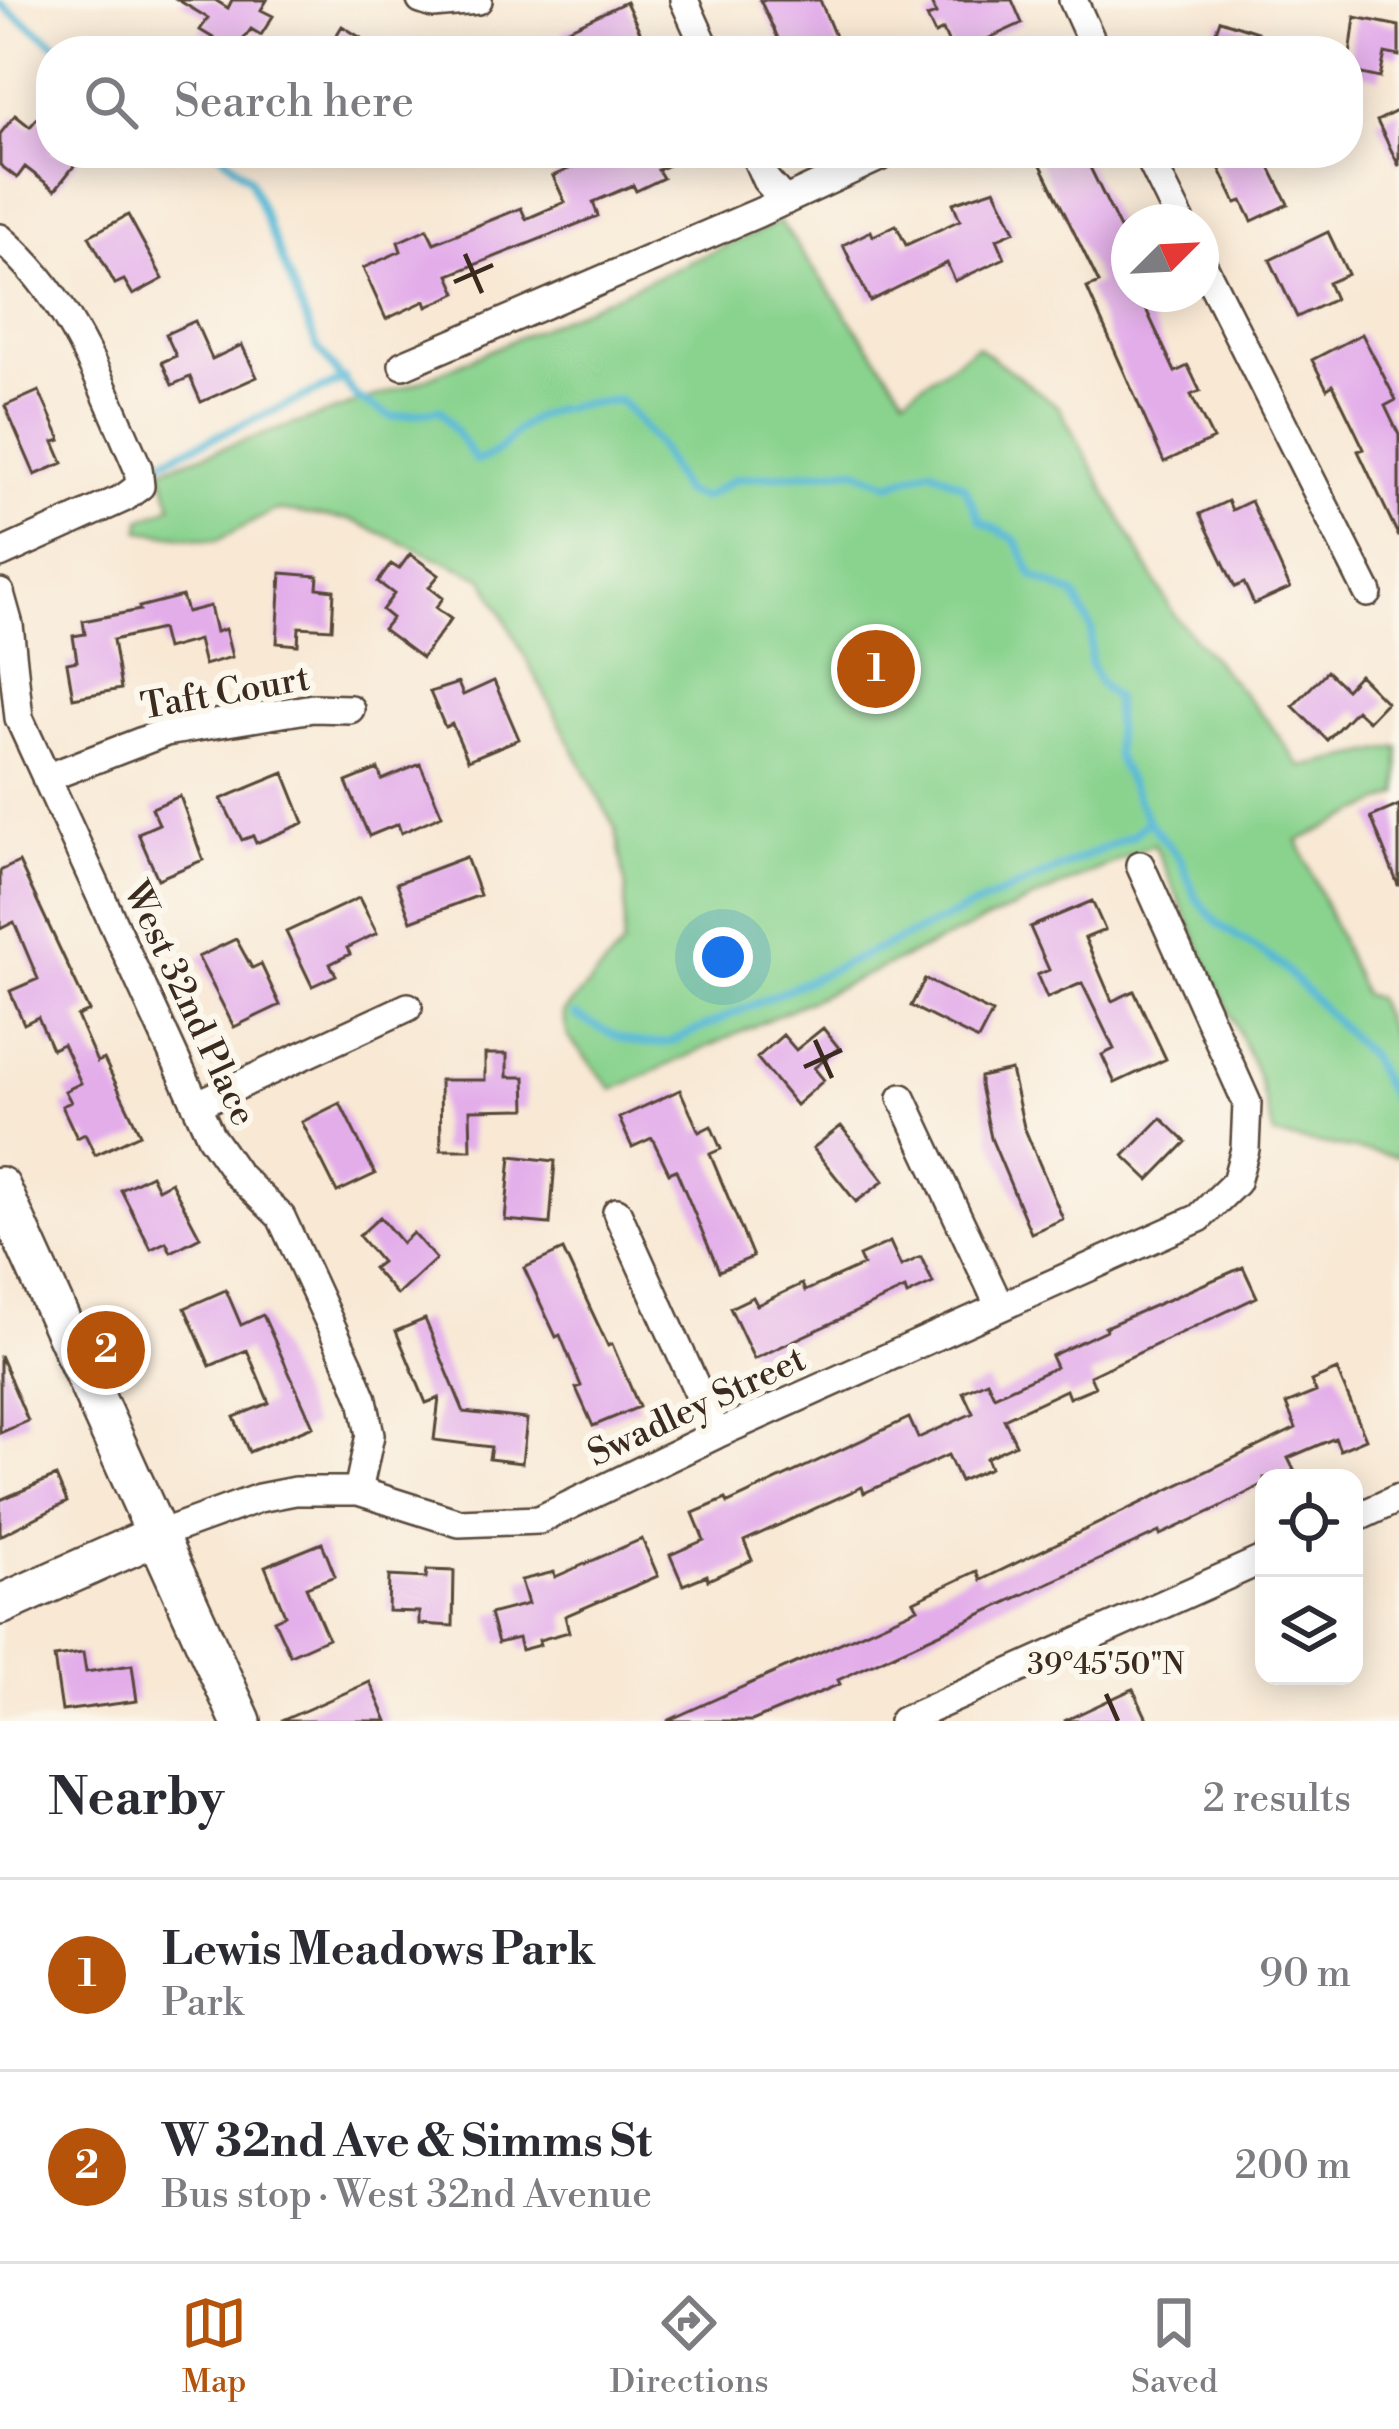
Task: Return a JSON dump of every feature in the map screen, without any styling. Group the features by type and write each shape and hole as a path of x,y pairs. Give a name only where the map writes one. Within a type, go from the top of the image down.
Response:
{"street":[{"path":"421,0 434,4 478,0"},
{"path":"684,0 700,36"},
{"path":"1072,0 1089,36"},
{"path":"761,168 784,201"},
{"path":"404,365 856,168"},
{"path":"1154,168 1172,204"},
{"path":"0,238 32,267 76,328 138,468 140,486 124,499 0,554"},
{"path":"1219,297 1368,593"},
{"name":"West 32nd Place","path":"0,592 9,625 19,718 196,1106 237,1174 281,1217 363,1399 370,1435 358,1491"},
{"name":"Taft Court","path":"46,778 166,732 313,708 350,709"},
{"name":"Swadley Street","path":"157,1535 259,1498 295,1491 358,1491 459,1522 538,1520 999,1305 1199,1218 1236,1182 1245,1149 1247,1103 1141,865"},
{"path":"196,1106 408,1007"},
{"path":"902,1098 999,1305"},
{"path":"0,1187 241,1721"},
{"path":"617,1212 717,1434"},
{"path":"1363,1515 1399,1498"},
{"path":"0,1605 157,1535"},
{"path":"903,1721 1255,1563"}],"green space":[{"path":"780,222 905,396 977,346 1059,407 1174,615 1269,723 1301,767 1399,747 1399,794 1298,841 1363,994 1375,998 1399,1053 1399,1157 1274,1136 1259,1078 1154,844 613,1090 568,1037 563,1013 623,946 626,889 616,830 484,579 351,520 276,510 216,541 140,531 141,520 172,506 161,469 416,383"}],"building":[{"path":"178,0 215,0 228,8 232,0 267,0 261,10 273,16 261,35 251,29 246,36 210,36 200,30 208,18"},
{"path":"760,0 820,0 835,36 777,36"},
{"path":"930,0 1012,0 1022,23 994,36 946,36 943,30 935,34 927,17 936,14"},
{"path":"626,2 642,36 564,36 562,32"},
{"path":"1355,17 1399,26 1399,56 1385,53 1380,78 1363,74 1363,36 1353,36"},
{"path":"1220,20 1257,32 1256,36 1214,36"},
{"path":"342,26 358,36 336,36"},
{"path":"1399,110 1399,166 1377,121"},
{"path":"15,115 30,127 36,120 36,168 72,168 55,190 25,167 17,178 0,165 0,134"},
{"path":"571,168 662,168 658,170 663,178 593,202 598,216 449,275 457,293 386,319 363,268 401,251 398,242 427,229 434,243 521,208 526,219 565,202 553,176"},
{"path":"1042,168 1090,168 1111,210 1111,312 1147,312 1175,372 1188,366 1200,391 1191,395 1213,439 1164,462 1087,288 1099,283"},
{"path":"1219,168 1270,168 1288,204 1252,221 1242,201 1236,203"},
{"path":"995,189 1015,231 997,239 1005,258 955,281 947,263 870,301 843,245 896,225 906,245 960,220 953,203"},
{"path":"128,215 163,279 133,295 124,280 115,284 89,236"},
{"path":"1328,232 1348,274 1328,283 1335,299 1297,317 1270,260"},
{"path":"195,321 212,359 242,345 257,377 201,402 190,377 172,385 162,362 176,356 166,334"},
{"path":"1362,334 1396,400 1385,406 1399,435 1399,537 1333,385 1327,389 1312,360"},
{"path":"39,391 61,440 54,442 63,463 35,475 5,406"},
{"path":"1228,501 1232,510 1251,501 1290,588 1254,604 1244,583 1235,587 1200,514"},
{"path":"410,554 439,575 429,587 443,598 436,608 451,619 422,658 383,629 392,618 382,610 394,594 378,582 391,564 399,569"},
{"path":"281,573 318,576 317,588 334,590 332,629 299,627 298,645 277,643"},
{"path":"182,596 187,612 210,606 216,632 225,629 232,657 204,665 198,640 166,649 161,629 113,640 121,689 73,698 67,663 77,661 73,636 85,634 83,621"},
{"path":"1327,671 1346,689 1359,675 1386,702 1368,721 1356,710 1327,740 1293,706"},
{"path":"494,681 519,739 468,760 452,724 445,727 430,692 458,683 463,695"},
{"path":"420,764 442,815 401,833 398,824 369,836 346,782 378,769 382,780"},
{"path":"284,773 304,823 256,843 253,836 242,840 221,799"},
{"path":"180,796 203,860 158,879 138,833 159,824 152,808"},
{"path":"1399,805 1399,885 1398,885 1371,817"},
{"path":"466,857 480,895 411,921 397,883"},
{"path":"19,862 89,1011 77,1016 97,1062 104,1059 140,1134 95,1155 85,1134 77,1138 62,1106 71,1102 65,1091 81,1083 63,1044 52,1049 38,1017 24,1024 10,991 38,979 14,922 0,929 0,871"},
{"path":"359,898 377,933 347,948 350,954 330,964 336,975 312,986 286,932"},
{"path":"1092,901 1105,930 1085,938 1112,1001 1134,991 1166,1059 1115,1083 1102,1055 1114,1049 1082,983 1047,998 1037,975 1049,970 1030,927"},
{"path":"236,939 252,968 261,964 280,1005 234,1027 198,957"},
{"path":"925,979 992,1013 978,1040 911,1006"},
{"path":"823,1028 839,1048 814,1068 824,1080 796,1105 757,1058 783,1035 796,1050"},
{"path":"485,1054 507,1054 507,1077 525,1077 526,1109 470,1110 471,1150 441,1150 440,1080 485,1080"},
{"path":"1011,1070 1024,1127 1063,1219 1031,1233 991,1138 980,1085 980,1077"},
{"path":"680,1090 699,1132 711,1126 721,1149 710,1154 753,1257 719,1271 676,1170 669,1173 652,1138 632,1147 619,1118"},
{"path":"340,1103 375,1174 337,1192 302,1122"},
{"path":"1161,1118 1186,1142 1149,1180 1124,1156"},
{"path":"841,1126 884,1181 856,1202 813,1148"},
{"path":"511,1156 555,1161 550,1224 505,1220"},
{"path":"151,1175 158,1189 171,1182 200,1237 171,1252 166,1242 151,1249 121,1190"},
{"path":"380,1217 402,1243 413,1233 436,1259 397,1295 373,1268 381,1262 359,1236"},
{"path":"890,1242 901,1266 921,1257 933,1283 907,1295 905,1289 754,1359 730,1308 753,1297 757,1305 802,1284 805,1291 863,1265 859,1256"},
{"path":"563,1250 639,1407 593,1426 560,1335 556,1337 524,1268"},
{"path":"1243,1267 1257,1297 1090,1376 1095,1387 1069,1398 1066,1390 1004,1419 1016,1444 986,1458 990,1468 960,1481 948,1455 864,1493 862,1487 744,1541 752,1560 708,1580 707,1575 683,1585 670,1555 704,1540 693,1513 726,1499 728,1503 909,1418 918,1438 973,1413 963,1392 987,1381 994,1396 1056,1367 1051,1356 1105,1327"},
{"path":"226,1290 241,1325 263,1315 313,1426 249,1452 234,1417 269,1403 247,1350 210,1366 185,1308"},
{"path":"425,1319 464,1412 527,1419 522,1463 489,1459 491,1447 434,1440 439,1398 426,1403 396,1331"},
{"path":"0,1355 28,1421 0,1433"},
{"path":"1337,1370 1366,1439 1340,1450 1335,1438 1288,1458 1294,1469 1255,1469 1255,1489 1218,1508 752,1721 667,1721 918,1608 914,1601 977,1571 981,1580 1296,1428 1286,1404 1316,1392 1311,1381"},
{"path":"56,1476 67,1502 0,1536 0,1500"},
{"path":"642,1539 658,1576 565,1616 569,1632 539,1640 540,1645 521,1650 518,1638 498,1643 490,1614 528,1604 521,1580 554,1572 555,1577"},
{"path":"322,1543 335,1576 306,1587 328,1638 290,1655 274,1620 285,1615 265,1566"},
{"path":"427,1570 454,1571 453,1626 419,1624 419,1612 388,1611 389,1576 426,1578"},
{"path":"83,1653 86,1672 132,1665 137,1701 62,1711 54,1657"},
{"path":"370,1682 387,1721 281,1721"},
{"path":"1133,1689 1148,1721 1064,1721"}],"waterway":[{"path":"0,4 44,36"},
{"path":"238,168 249,178 317,347 356,397 392,417 441,410 476,461 494,453 538,416 620,400 657,444 683,492 703,498 735,479 854,469 890,484 931,469 964,486 981,521 1016,540 1033,576 1074,595 1092,630 1090,662 1100,684 1115,698 1116,755 1148,821 1181,860 1195,896 1218,924 1280,964 1370,1057 1399,1111"},
{"path":"158,462 345,379"},
{"path":"575,1015 632,1041 670,1042 1133,835 1148,821"}],"place":[{"name":"Lewis Meadows Park","path":"876,669"},
{"name":"W 32nd Ave & Simms St","path":"106,1350"}]}
